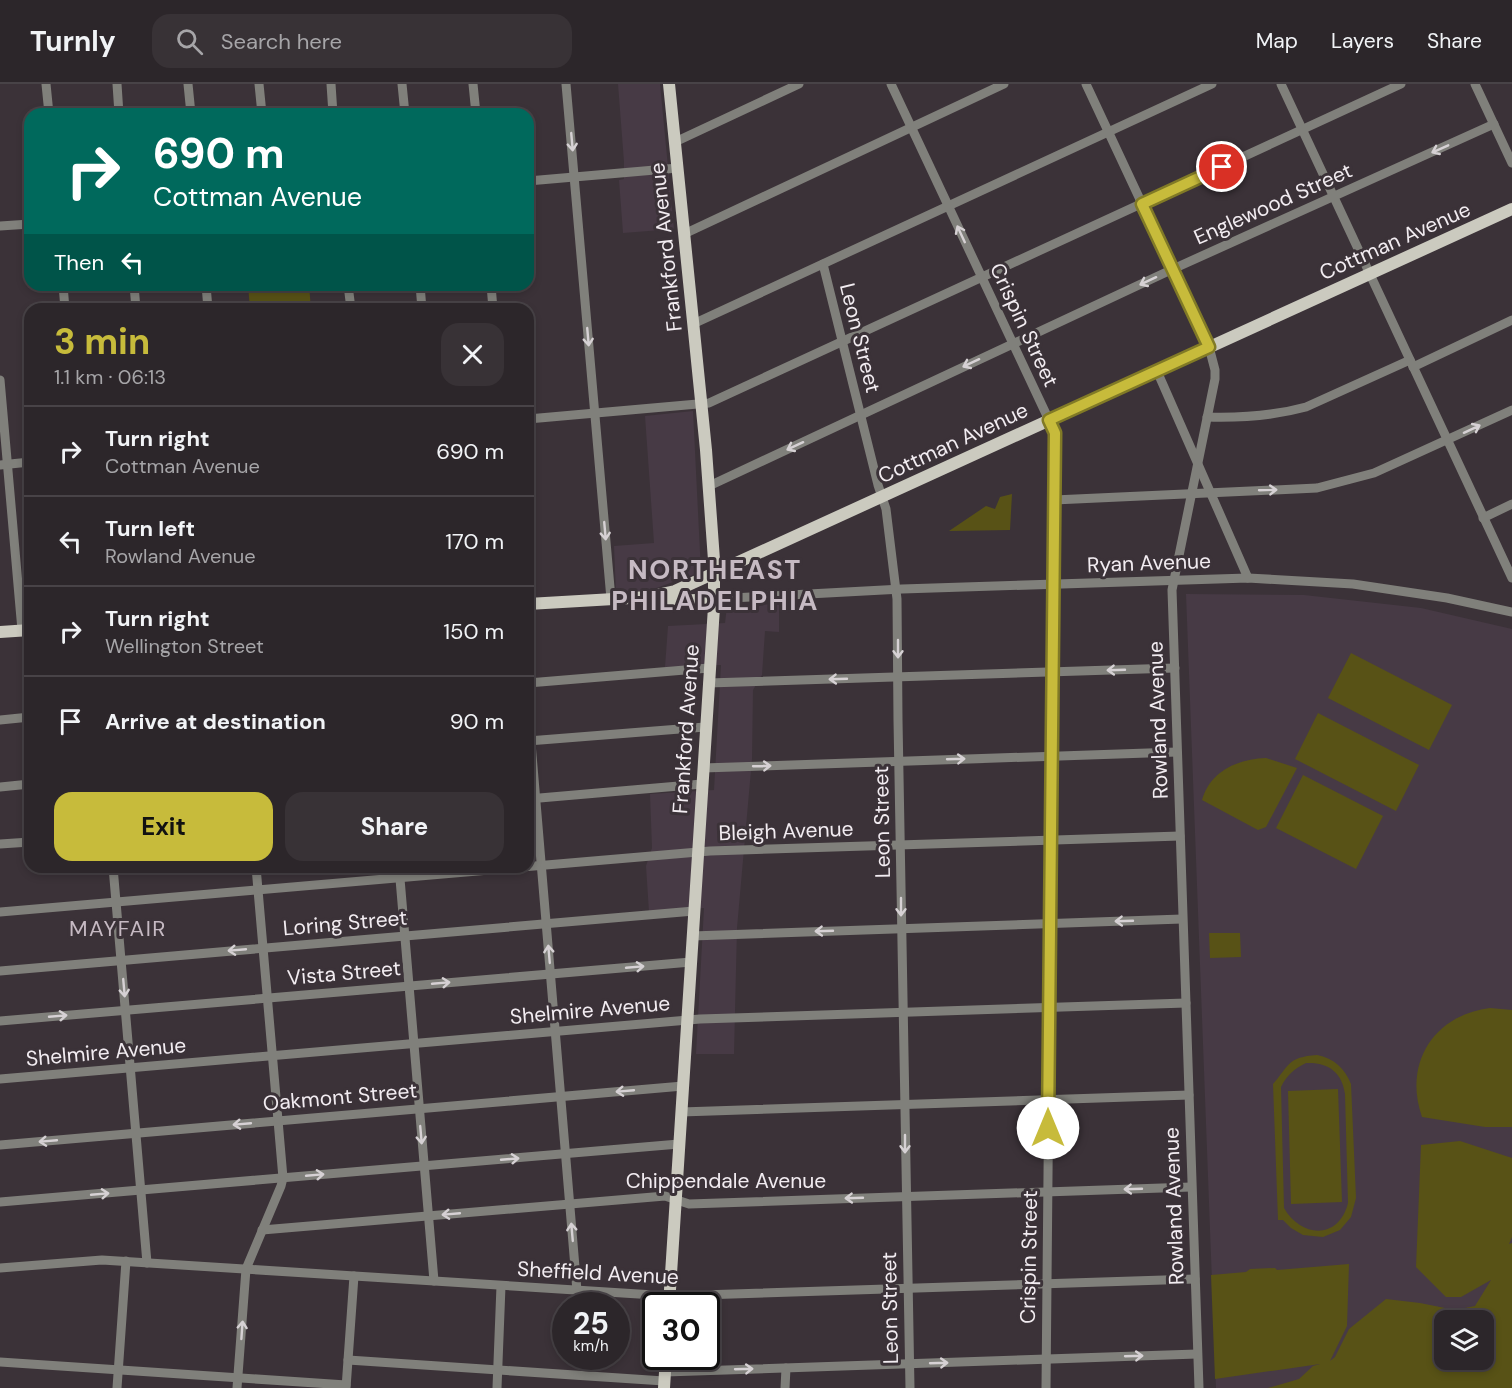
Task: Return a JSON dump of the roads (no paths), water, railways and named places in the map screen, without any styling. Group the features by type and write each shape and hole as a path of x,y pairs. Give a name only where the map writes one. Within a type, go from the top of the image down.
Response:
{"main road":[{"name":"Frankford Avenue","path":"669,84 709,486 714,573 670,1292"},
{"name":"Cottman Avenue","path":"534,604 655,596 675,591 1512,209"},
{"path":"655,596 678,601 714,599"},
{"path":"0,632 24,630"}],"street":[{"path":"46,84 48,108"},
{"path":"117,84 119,108"},
{"path":"188,84 190,108"},
{"path":"259,84 261,108"},
{"path":"331,84 333,108"},
{"path":"402,84 404,108"},
{"path":"473,84 475,108"},
{"path":"567,84 610,599"},
{"path":"675,142 799,84"},
{"name":"Crispin Street","path":"891,84 1055,433 1046,1388"},
{"path":"684,234 1004,84"},
{"name":"Rowland Avenue","path":"1086,84 1209,347 1215,370 1172,590 1199,1388"},
{"path":"693,324 1212,84"},
{"path":"1281,84 1512,578"},
{"path":"534,419 701,405 715,400 1401,84"},
{"path":"1475,84 1512,163"},
{"name":"Englewood Street","path":"709,486 1173,269 1494,124"},
{"path":"534,180 678,168"},
{"path":"0,226 24,224"},
{"name":"Leon Street","path":"823,264 886,509 896,590 910,1388"},
{"path":"1207,417 1260,416 1306,407 1512,320"},
{"path":"1156,371 1248,578"},
{"path":"0,380 4,465 24,615"},
{"path":"1054,500 1191,495 1209,491 1317,488 1363,478 1512,410"},
{"path":"4,465 24,463"},
{"path":"1483,518 1512,504"},
{"name":"Ryan Avenue","path":"714,599 896,590 1248,578 1353,584 1512,612"},
{"path":"534,683 709,668"},
{"path":"708,683 1175,668"},
{"path":"0,720 24,718"},
{"path":"534,741 705,727"},
{"path":"703,768 1177,752"},
{"path":"534,798 702,784"},
{"path":"0,787 24,785"},
{"path":"534,812 542,866 577,1291"},
{"name":"Bleigh Avenue","path":"534,867 698,853 1180,836"},
{"path":"0,844 24,842"},
{"path":"114,873 147,1263"},
{"path":"238,1383 246,1269 283,1178 257,873"},
{"path":"399,873 434,1281"},
{"name":"Bleigh Avenue","path":"0,912 459,873"},
{"name":"Loring Street","path":"0,970 694,912"},
{"path":"692,936 1182,919"},
{"name":"Vista Street","path":"0,1021 691,962"},
{"name":"Shelmire Avenue","path":"0,1079 687,1020 1186,1003"},
{"name":"Oakmont Street","path":"0,1145 683,1086"},
{"path":"681,1112 1188,1095"},
{"path":"0,1202 679,1144"},
{"name":"Chippendale Avenue","path":"262,1230 665,1196 689,1204 1191,1187"},
{"name":"Sheffield Avenue","path":"0,1268 96,1260 126,1261 577,1291 642,1298"},
{"path":"117,1388 126,1261"},
{"path":"0,1362 119,1370 238,1383 346,1387 354,1276"},
{"name":"Sheffield Avenue","path":"720,1298 1195,1279"},
{"path":"497,1388 501,1286"},
{"path":"348,1360 664,1380 786,1368 1197,1354"},
{"path":"785,1388 786,1368"}],"district":[{"name":"NORTHEAST PHILADELPHIA","path":"715,586"},
{"name":"MAYFAIR","path":"118,928"}]}
